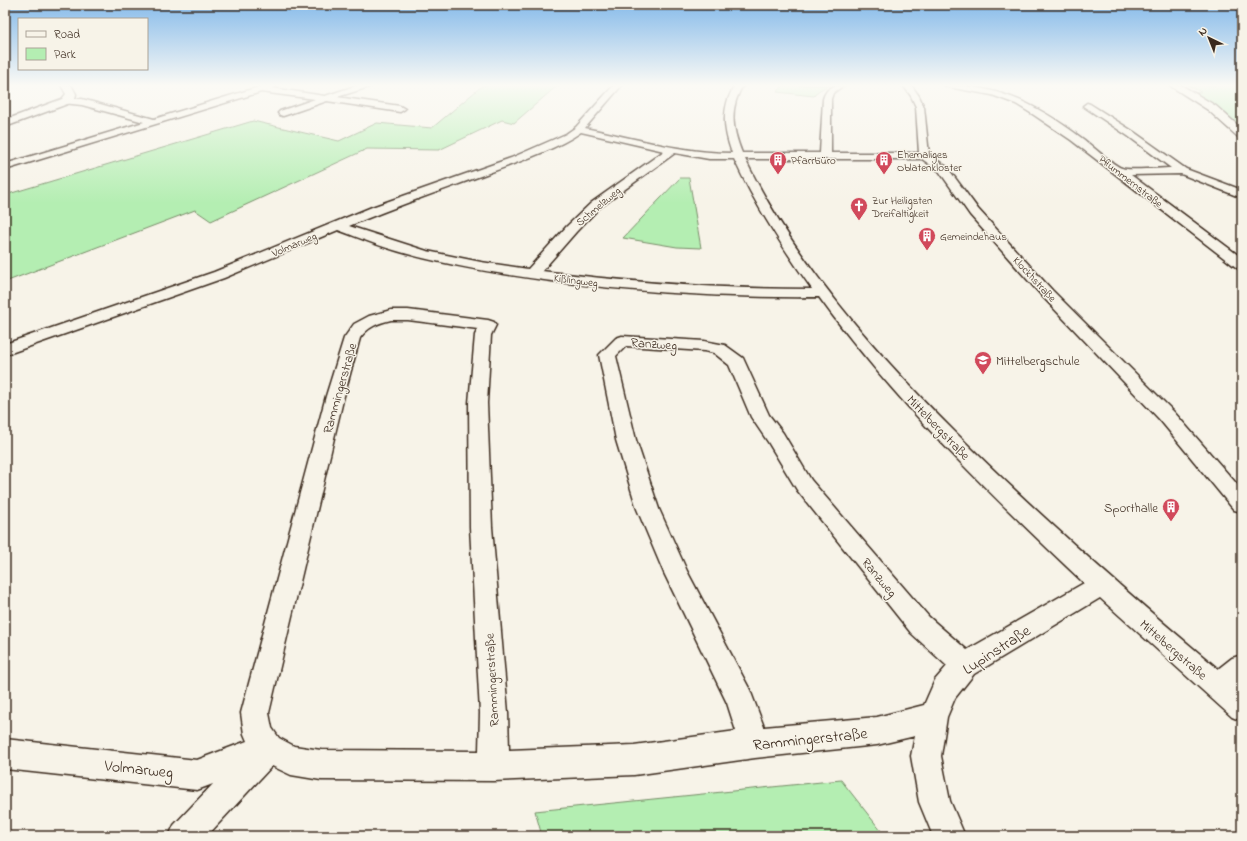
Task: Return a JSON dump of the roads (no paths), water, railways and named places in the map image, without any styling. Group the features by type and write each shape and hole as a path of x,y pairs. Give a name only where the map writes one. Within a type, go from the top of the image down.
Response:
{"street":[{"path":"5,167 148,124"},
{"name":"Volmarweg","path":"5,350 219,275 411,196 515,160 569,136 583,124"},
{"name":"Mittelbergstraße","path":"730,124 738,157 784,239 822,293 869,352 921,409 997,487 1101,585 1242,707"},
{"path":"826,124 826,156"},
{"path":"579,129 673,150 709,156 924,156 925,150 922,124"},
{"name":"Pflummernstraße","path":"1053,124 1075,138 1242,265"},
{"path":"1116,124 1182,171 1242,194"},
{"path":"1230,124 1242,135"},
{"name":"Schmelzweg","path":"532,274 569,231 586,214 607,196 673,150"},
{"name":"Klockhstraße","path":"924,156 942,169 978,217 1047,293 1167,416 1242,504"},
{"path":"1119,172 1182,171"},
{"name":"Kißlingweg","path":"337,226 408,250 487,268 584,281 690,290 822,293"},
{"name":"Rammingerstraße","path":"494,766 494,713 481,527 478,403 483,334 488,325 408,315 391,315 375,319 360,327 352,338 335,396 255,713 259,734 269,748 291,760 321,765 494,766 634,760 755,743 877,731 933,717"},
{"name":"Ranzweg","path":"755,743 740,700 676,573 648,509 626,440 607,355 622,341 704,346 718,349 737,362 760,417 776,438 804,485 920,625 966,665"},
{"name":"Lupinstraße","path":"949,836 935,802 926,756 933,717 945,689 966,665 1101,585"},
{"path":"1217,686 1242,667"},
{"name":"Volmarweg","path":"5,754 197,775 269,748"},
{"path":"185,836 269,748"}],"place":[{"name":"Pfarrbüro","path":"778,175"},
{"name":"Ehemaliges Oblatenkloster","path":"884,175"},
{"name":"Zur Heiligsten Dreifaltigkeit","path":"859,221"},
{"name":"Gemeindehaus","path":"927,251"},
{"name":"Mittelbergschule","path":"983,375"},
{"name":"Sporthalle","path":"1171,522"}]}
